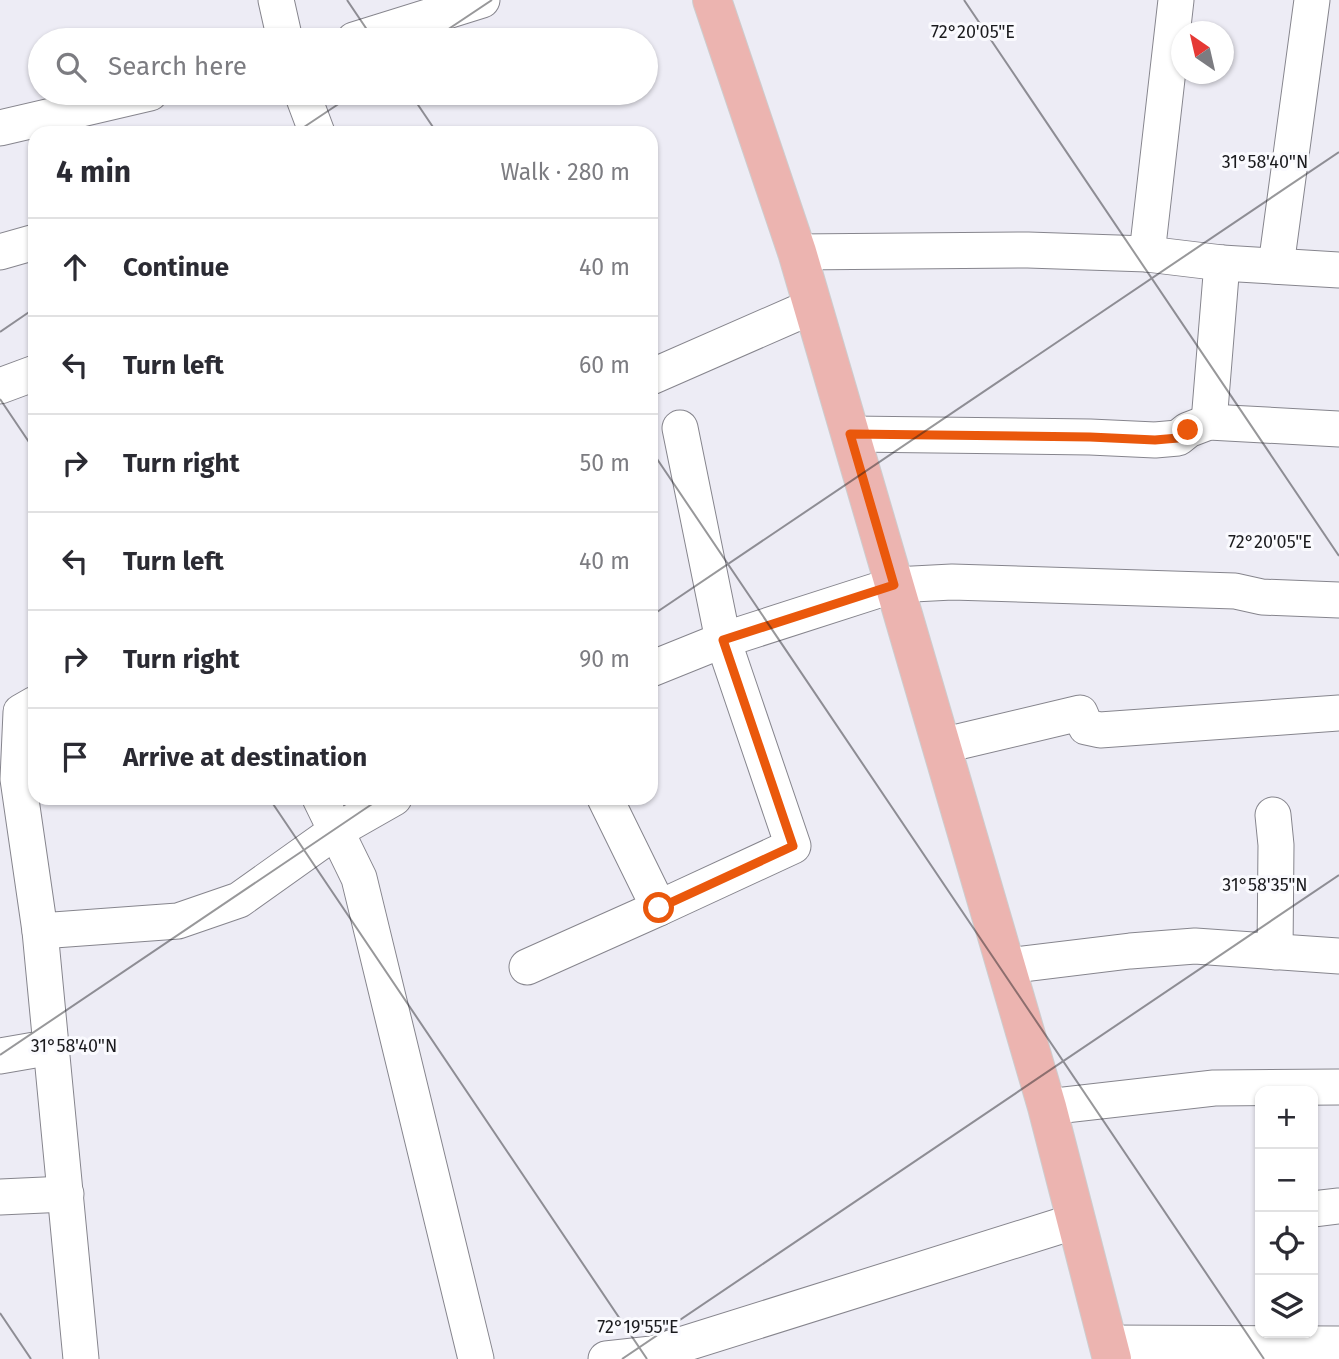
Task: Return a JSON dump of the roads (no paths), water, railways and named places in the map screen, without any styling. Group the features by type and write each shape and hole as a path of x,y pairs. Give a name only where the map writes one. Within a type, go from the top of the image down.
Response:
{"main road":[{"path":"712,0 813,306 1047,1107 1110,1351"}],"street":[{"path":"276,0 282,28"},
{"path":"392,28 482,0"},
{"path":"1147,254 1176,0"},
{"path":"1276,266 1312,0"},
{"path":"0,128 99,105"},
{"path":"306,105 314,126"},
{"path":"0,252 28,244"},
{"path":"797,252 1028,250 1147,254 1222,263 1339,270"},
{"path":"1209,422 1222,263"},
{"path":"658,374 813,306"},
{"path":"0,386 28,376"},
{"path":"850,434 1155,440 1178,438 1188,430 1209,422 1339,429"},
{"path":"527,967 793,846 723,640 680,428"},
{"path":"658,666 723,640 894,585 952,582 1222,590 1262,597 1339,600"},
{"path":"19,707 18,779 12,830 40,931 82,1359"},
{"path":"941,746 1080,713 1086,727 1100,730 1339,713"},
{"path":"323,805 359,878 476,1359"},
{"path":"40,931 178,921 239,900 336,831 382,805"},
{"path":"608,805 659,908"},
{"path":"1273,815 1276,845 1275,952"},
{"path":"1006,966 1195,946 1339,956"},
{"path":"0,1056 52,1047"},
{"path":"1318,1088 1339,1087"},
{"path":"1047,1107 1214,1088 1255,1090"},
{"path":"0,1197 65,1194"},
{"path":"1318,1208 1339,1206"},
{"path":"606,1359 652,1354 1076,1221"},
{"path":"1110,1351 1339,1344"}]}
